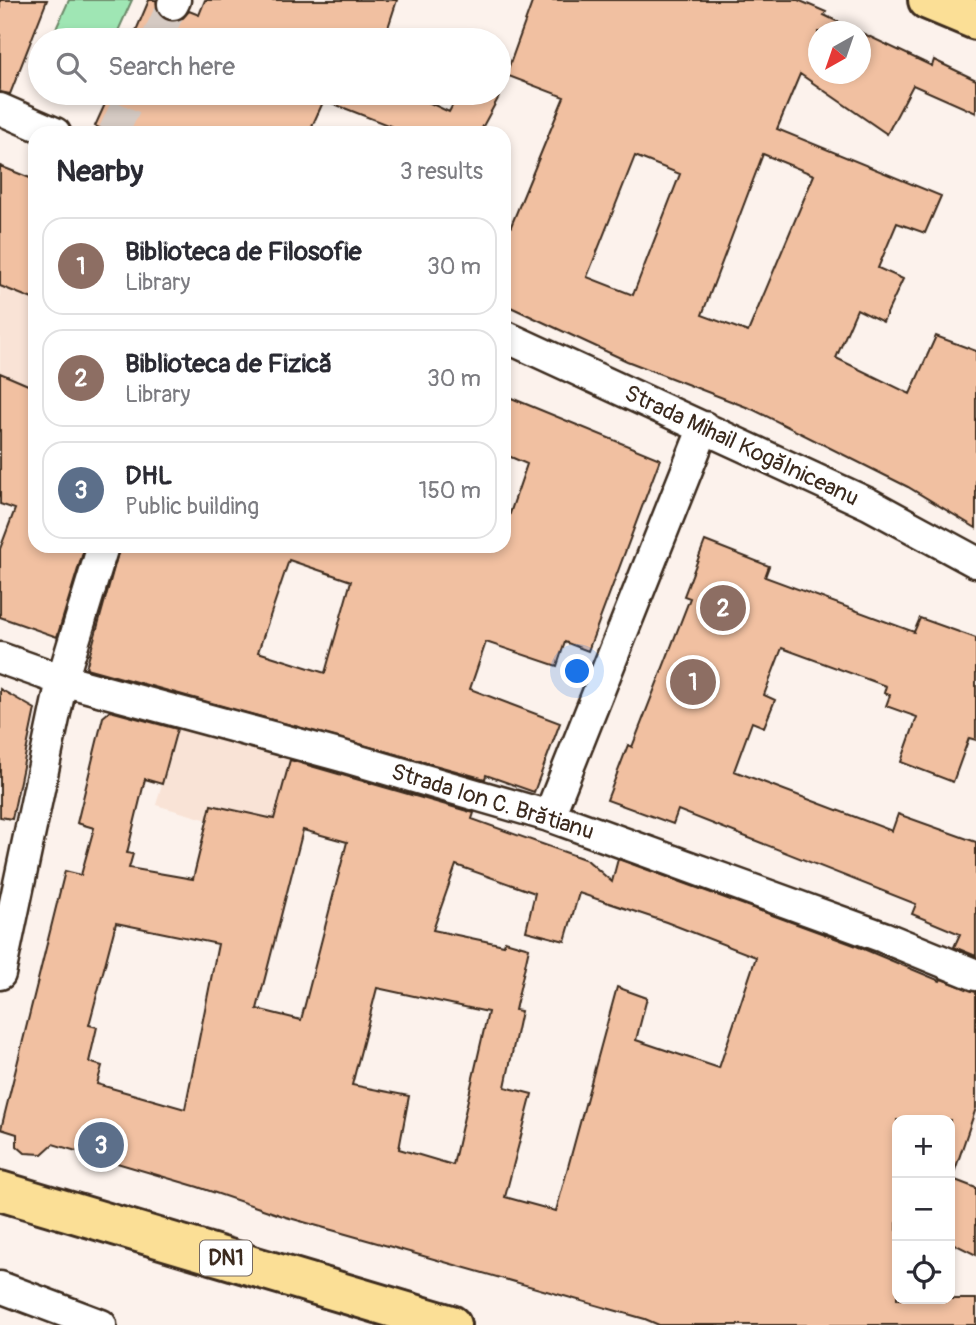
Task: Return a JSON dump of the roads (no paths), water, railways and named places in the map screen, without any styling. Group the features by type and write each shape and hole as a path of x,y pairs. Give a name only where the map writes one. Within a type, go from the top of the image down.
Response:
{"main road":[{"path":"928,0 976,20"},
{"name":"DN1","path":"0,1191 451,1325"}],"street":[{"path":"0,109 39,126"},
{"name":"Strada Mihail Kogălniceanu","path":"511,339 869,504 976,562"},
{"path":"549,816 704,427"},
{"path":"0,974 62,680 101,553"},
{"name":"Strada Ion C. Brătianu","path":"0,658 62,680 342,755 549,816 883,937 976,975"},
{"path":"0,1287 101,1325"}],"tunnel":[{"path":"162,28 173,4"},
{"path":"116,126 126,105"}],"place":[{"name":"Biblioteca de Fizică","path":"723,608"},
{"name":"Biblioteca de Filosofie","path":"693,682"},
{"name":"DHL","path":"101,1145"}]}
